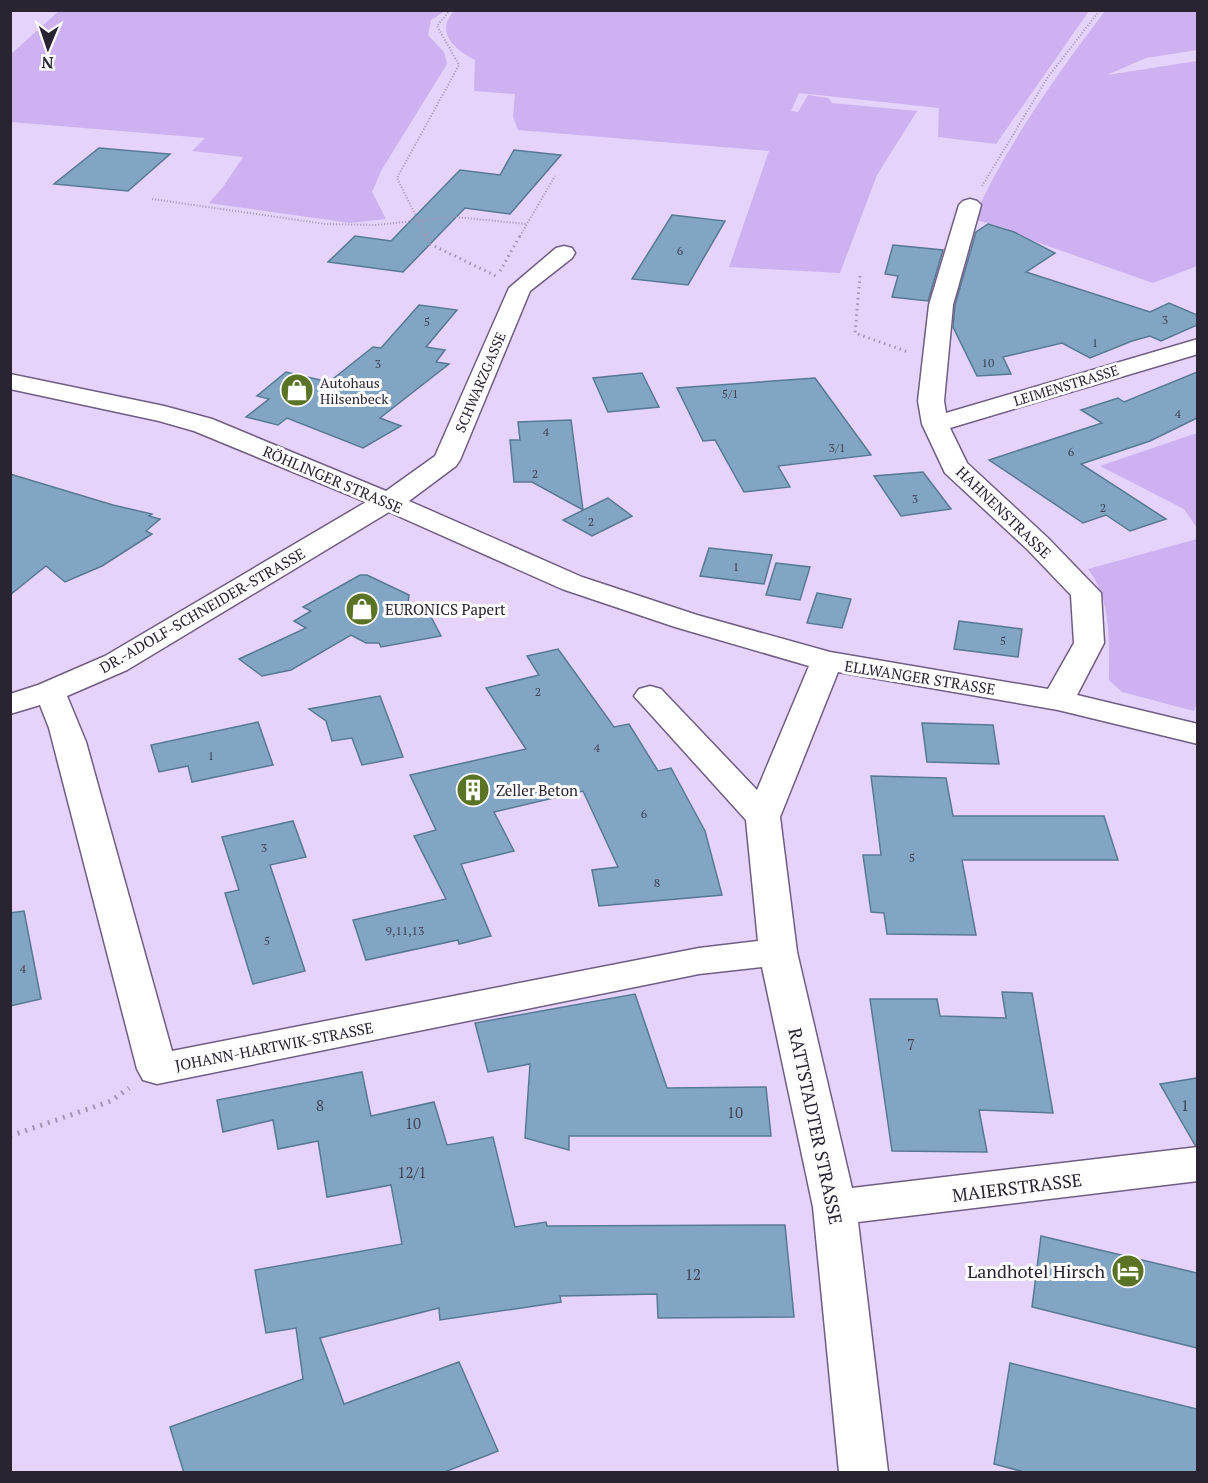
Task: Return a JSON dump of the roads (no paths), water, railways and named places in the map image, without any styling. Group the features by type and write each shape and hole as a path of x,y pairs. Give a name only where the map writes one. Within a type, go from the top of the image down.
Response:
{"street":[{"name":"HAHNENSTRASSE","path":"970,205 942,306 931,401 935,424 955,467 1038,544 1086,593 1089,643 1058,700"},
{"name":"SCHWARZGASSE","path":"387,502 406,491 447,460 508,282 564,253"},
{"name":"LEIMENSTRASSE","path":"935,424 1197,346"},
{"name":"RÖHLINGER STRASSE","path":"10,381 153,411 203,425 327,475 572,583 646,609"},
{"name":"DR.-ADOLF-SCHNEIDER-STRASSE","path":"10,704 49,692 116,663 387,502"},
{"name":"ELLWANGER STRASSE","path":"646,609 827,661 1058,700 1197,734"},
{"name":"RATTSTADTER STRASSE","path":"827,661 763,817 778,952 835,1207 863,1473"},
{"name":"JOHANN-HARTWIK-STRASSE","path":"49,692 56,701 116,906 157,1069 699,961 778,952"},
{"path":"650,696 763,817"},
{"name":"MAIERSTRASSE","path":"835,1207 969,1193 1197,1164"}],"place":[{"name":"Autohaus Hilsenbeck","path":"297,390"},
{"name":"EURONICS Papert","path":"362,609"},
{"name":"Zeller Beton","path":"473,790"},
{"name":"Landhotel Hirsch","path":"1128,1271"}]}
